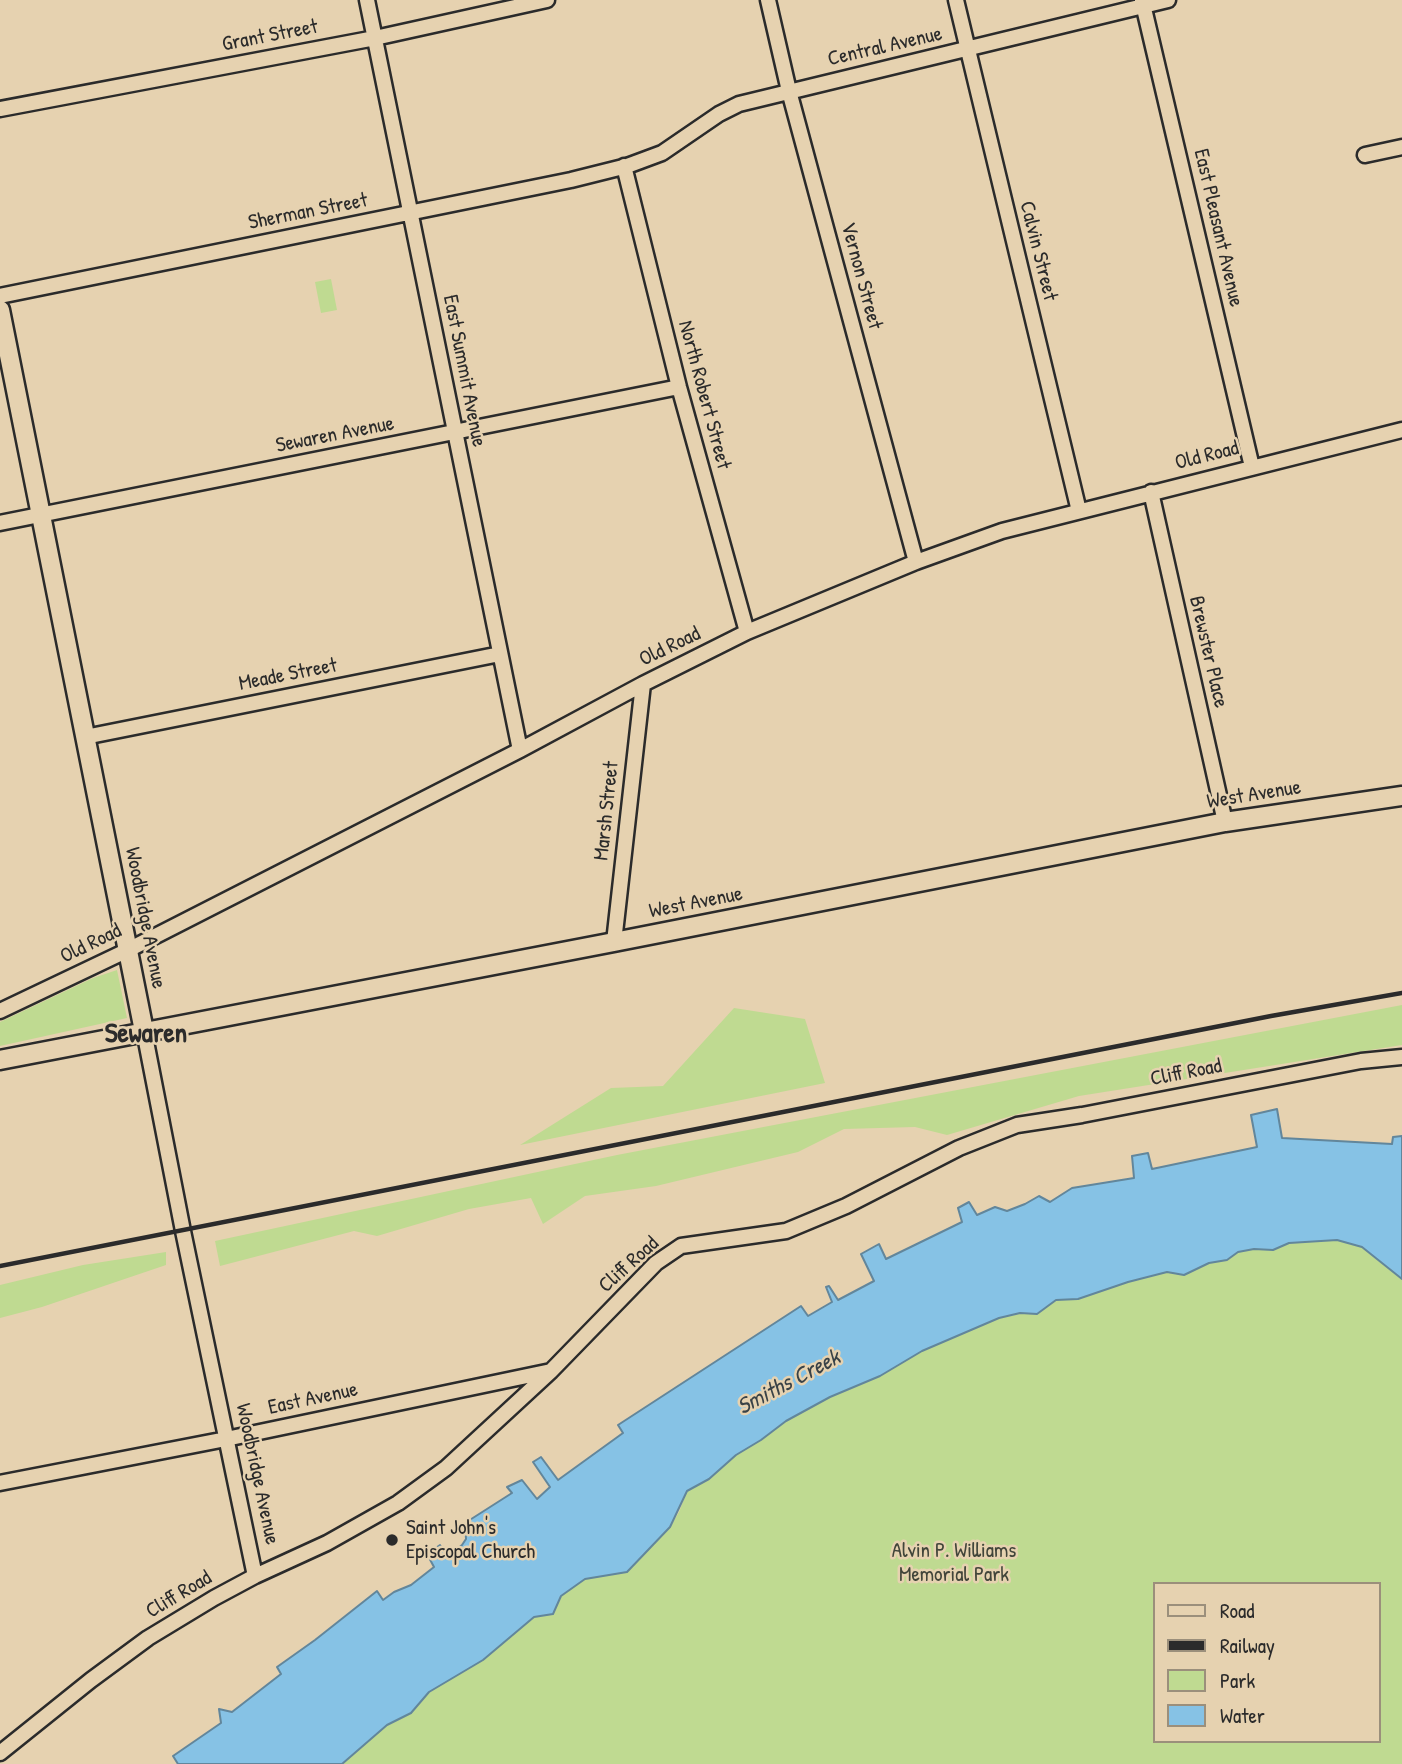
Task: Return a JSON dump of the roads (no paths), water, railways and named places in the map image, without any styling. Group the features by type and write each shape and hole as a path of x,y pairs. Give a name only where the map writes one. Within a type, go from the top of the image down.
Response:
{"street":[{"name":"East Summit Avenue","path":"367,0 520,750"},
{"name":"Grant Street","path":"0,109 375,38 547,0"},
{"name":"Vernon Street","path":"768,0 789,91 916,562"},
{"name":"Calvin Street","path":"956,0 1079,511"},
{"name":"Central Avenue","path":"625,166 662,153 738,104 1143,3 1168,0"},
{"name":"East Pleasant Avenue","path":"1143,3 1252,467"},
{"path":"1365,155 1402,147"},
{"name":"Sherman Street","path":"0,296 571,180 625,166"},
{"name":"North Robert Street","path":"625,166 679,387 747,632"},
{"name":"Woodbridge Avenue","path":"0,310 255,1576"},
{"name":"Sewaren Avenue","path":"0,523 679,387"},
{"name":"Old Road","path":"0,1011 128,950 747,632 916,562 1002,531 1402,430"},
{"name":"Brewster Place","path":"1151,492 1225,822"},
{"name":"Meade Street","path":"85,737 500,654"},
{"name":"Marsh Street","path":"614,942 643,684"},
{"name":"West Avenue","path":"0,1059 1225,822 1402,796"},
{"name":"Cliff Road","path":"0,1753 148,1638 255,1576 327,1544 398,1503 446,1468 551,1371 656,1263 681,1246 786,1231 846,1206 959,1148 1017,1125 1360,1061 1402,1057"},
{"name":"East Avenue","path":"0,1483 551,1371"}],"water":[{"name":"Smiths Creek","path":"1277,1109 1282,1138 1392,1144 1393,1137 1402,1136 1402,1279 1362,1247 1337,1240 1289,1243 1273,1250 1238,1252 1227,1260 1209,1263 1184,1275 1167,1272 1078,1299 1056,1300 1037,1314 1020,1313 999,1318 922,1351 880,1376 830,1397 786,1421 736,1455 709,1479 687,1491 670,1527 627,1572 585,1579 561,1596 553,1614 534,1617 483,1660 429,1692 411,1713 387,1725 342,1764 178,1764 173,1756 221,1723 219,1709 232,1712 281,1674 277,1667 377,1591 383,1600 411,1585 434,1567 427,1554 440,1545 447,1556 462,1545 466,1539 465,1523 512,1493 507,1487 522,1480 537,1499 550,1487 533,1462 541,1457 558,1480 623,1433 618,1425 801,1306 808,1316 832,1302 826,1287 829,1286 838,1300 874,1281 861,1254 879,1244 886,1259 962,1222 958,1208 969,1202 977,1215 995,1207 1007,1211 1039,1196 1050,1202 1072,1188 1134,1178 1132,1156 1148,1153 1152,1169 1257,1147 1251,1115"}],"railway":[{"path":"0,1266 1271,1016 1402,993"}],"place":[{"name":"Saint John's Episcopal Church","path":"392,1540"}],"district":[{"name":"Sewaren","path":"146,1035"}],"park label":[{"name":"Alvin P. Williams Memorial Park","path":"954,1563"}]}
